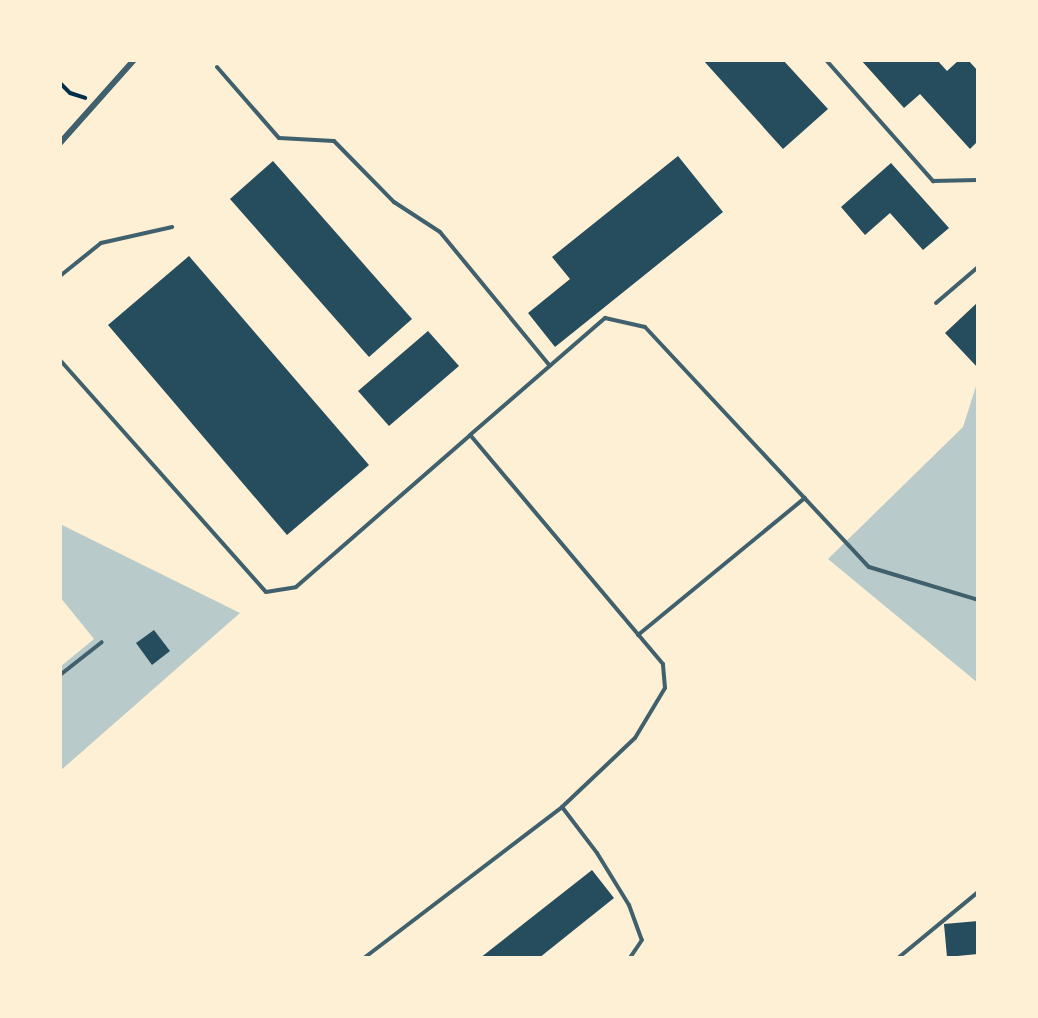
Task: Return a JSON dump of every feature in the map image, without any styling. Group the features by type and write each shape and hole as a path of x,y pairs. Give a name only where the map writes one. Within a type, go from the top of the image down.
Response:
{"street":[{"path":"60,143 134,60"}],"lane":[{"path":"826,60 933,181 978,180"},
{"path":"216,67 279,138 334,141 394,202 440,232 550,366"},
{"path":"60,276 101,243 172,228"},
{"path":"936,303 978,267"},
{"path":"60,360 266,592 296,587 605,318 645,327 869,567 978,600"},
{"path":"364,958 562,807 635,738 665,688 663,664 470,435"},
{"path":"638,635 805,498"},
{"path":"60,675 102,642"},
{"path":"562,807 597,853 629,905 642,940 630,958"},
{"path":"898,958 978,892"}],"path":[{"path":"60,82 70,93 97,103"}],"shaded area":[{"path":"978,380 978,683 828,559 963,427"},
{"path":"60,524 240,613 60,771 60,667 94,639 60,597"}],"building":[{"path":"703,60 783,60 828,109 783,149"},
{"path":"861,60 937,60 947,71 959,60 968,60 978,71 978,141 970,149 920,94 904,108"},
{"path":"678,156 723,212 555,347 528,313 570,279 552,257"},
{"path":"273,161 412,319 369,357 230,199"},
{"path":"891,163 949,228 923,250 890,213 865,235 841,207"},
{"path":"189,256 369,465 287,535 108,325"},
{"path":"978,302 978,368 945,333"},
{"path":"428,331 459,366 389,426 358,391"},
{"path":"154,630 170,651 152,665 136,643"},
{"path":"592,870 614,898 539,958 480,958"},
{"path":"978,921 978,954 947,957 944,924"}]}
